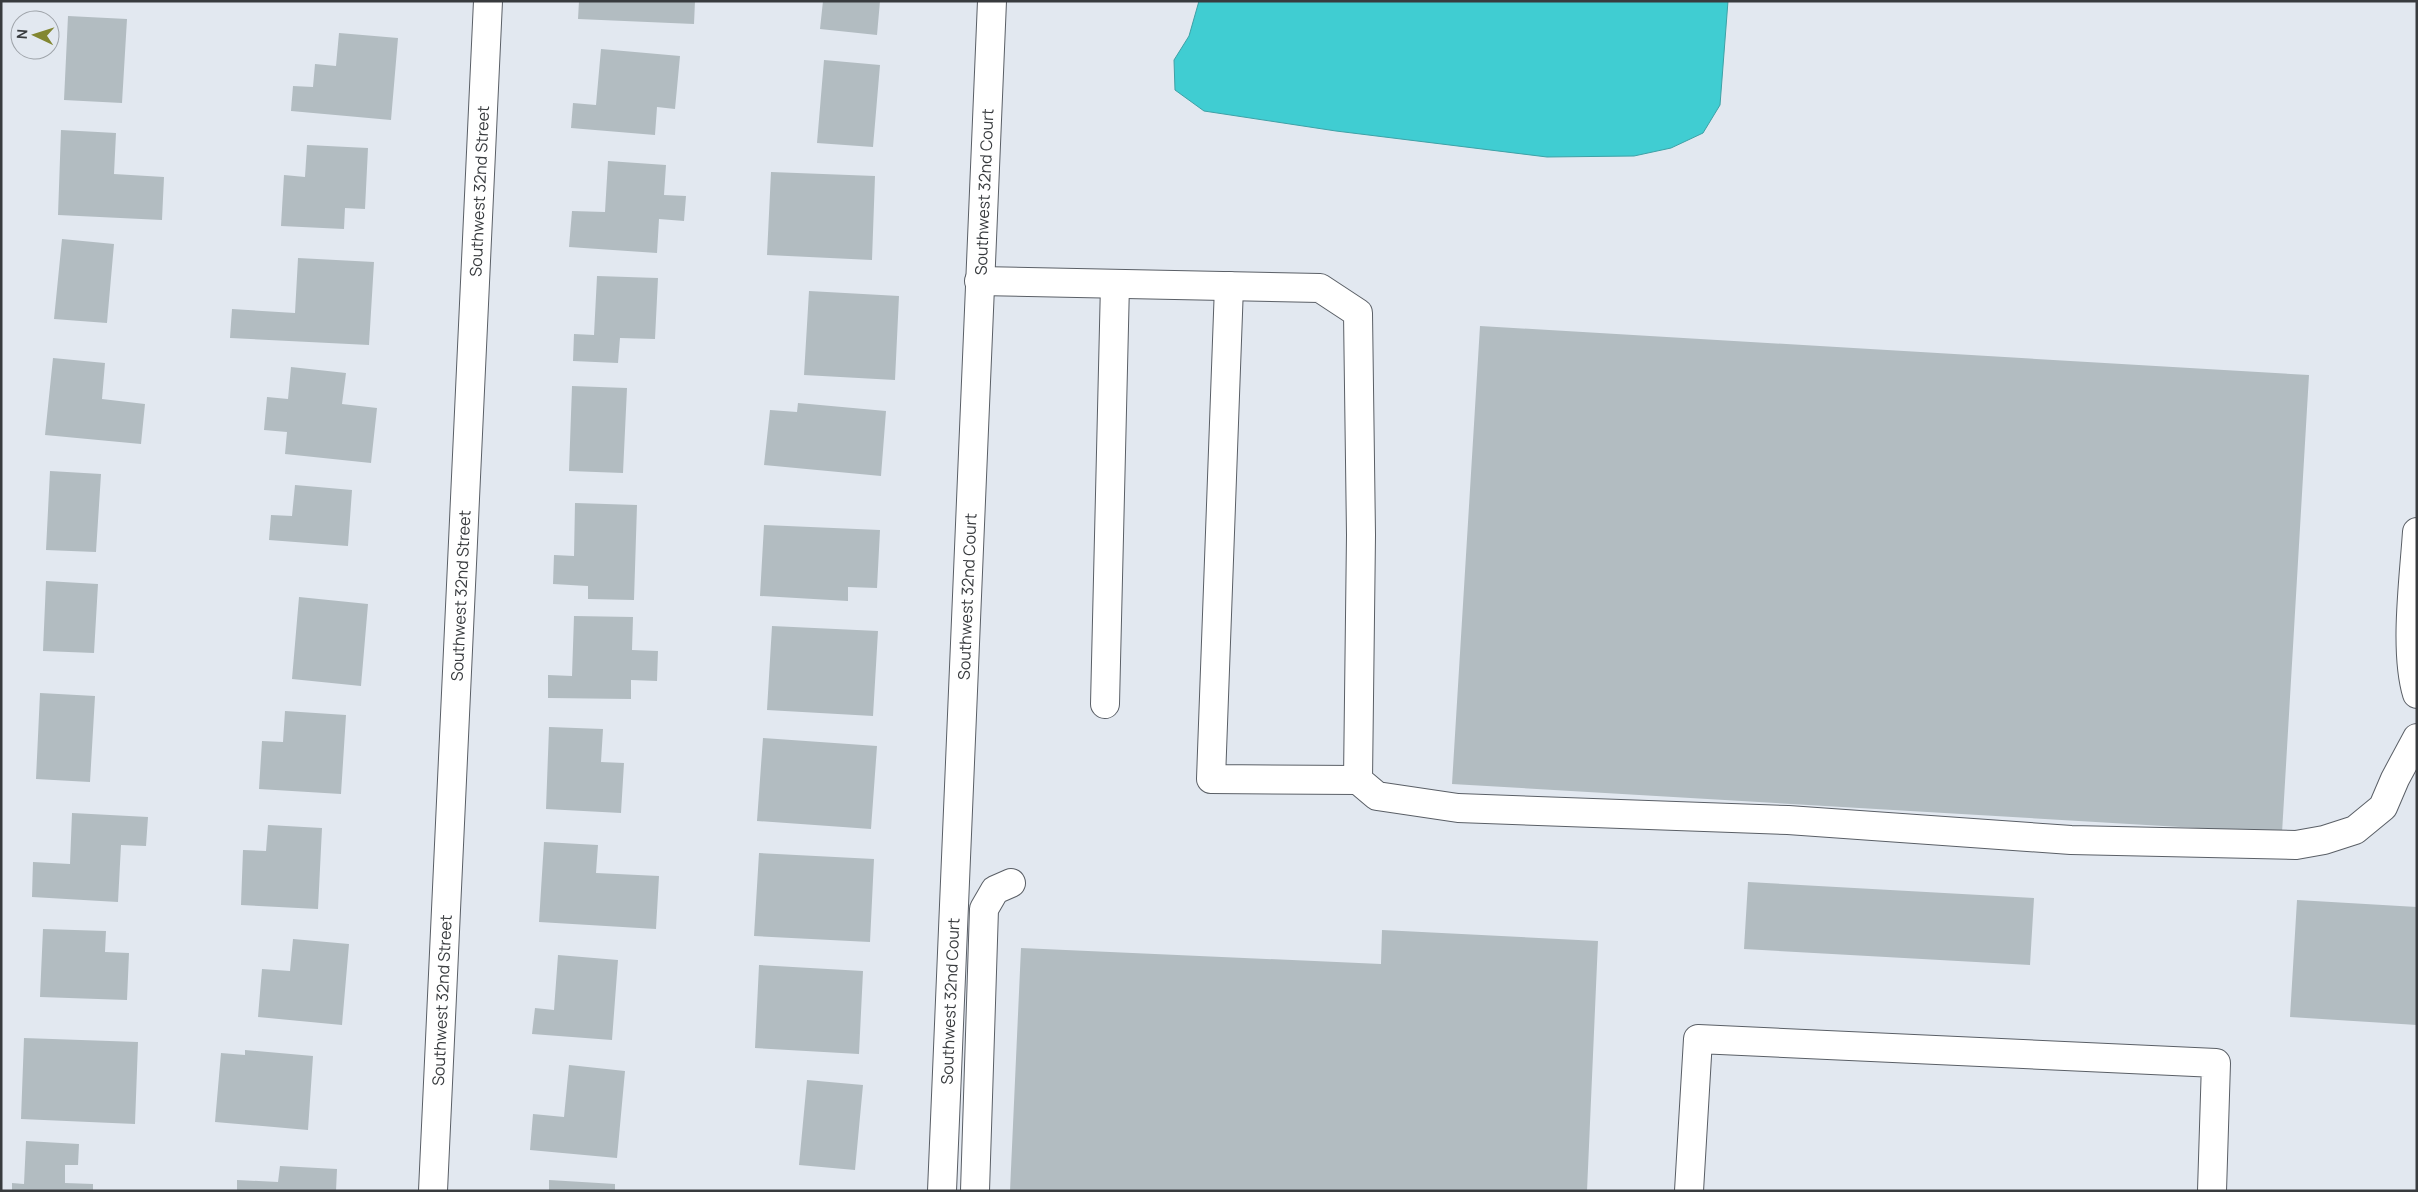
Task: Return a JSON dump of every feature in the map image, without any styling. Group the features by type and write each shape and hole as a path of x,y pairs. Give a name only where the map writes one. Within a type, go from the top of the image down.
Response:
{"street":[{"name":"Southwest 32nd Street","path":"433,1191 488,1"},
{"name":"Southwest 32nd Court","path":"942,1191 992,1"},
{"path":"979,281 1320,288 1358,314 1361,535 1358,780"},
{"path":"1105,704 1115,284"},
{"path":"1229,286 1211,779 1358,780 1377,796 1458,808 1788,820 2071,840 2296,845 2324,840 2355,830 2383,807 2395,779 2417,738"},
{"path":"2417,532 2412,636 2412,678 2417,694"},
{"name":"Southwest 32nd Court","path":"975,1191 984,909 995,890 1011,883"},
{"path":"1689,1191 1698,1039 2216,1063 2212,1191"}],"water":[{"path":"1199,1 1728,1 1720,105 1703,133 1671,148 1634,156 1547,157 1336,131 1204,111 1175,90 1174,60 1189,36"}],"building":[{"path":"579,1 695,1 694,24 578,19"},
{"path":"823,1 880,1 877,35 820,29"},
{"path":"68,16 127,19 122,103 64,100"},
{"path":"339,33 398,38 391,120 291,111 293,86 313,87 315,64 336,66"},
{"path":"601,49 680,56 675,109 657,107 655,135 571,128 573,103 596,105"},
{"path":"824,60 880,65 873,147 817,143"},
{"path":"61,130 116,133 114,174 164,177 162,220 58,215"},
{"path":"307,145 368,148 365,209 345,208 344,229 281,226 284,175 305,177"},
{"path":"608,161 666,165 664,195 686,196 684,221 659,219 657,253 569,247 572,211 605,212"},
{"path":"771,172 875,176 872,260 767,255"},
{"path":"62,239 114,244 107,323 54,319"},
{"path":"298,258 374,262 369,345 230,338 232,309 295,313"},
{"path":"597,276 658,278 655,339 620,338 618,363 573,361 574,334 594,335"},
{"path":"809,291 899,296 895,380 804,375"},
{"path":"1480,326 2309,375 2282,833 1452,784"},
{"path":"53,358 105,363 102,399 145,404 141,444 45,435"},
{"path":"291,367 346,373 342,404 377,408 371,463 285,454 287,432 264,430 267,397 288,399"},
{"path":"572,386 627,388 623,473 569,471"},
{"path":"798,403 886,411 881,476 764,465 770,410 797,412"},
{"path":"50,471 101,474 96,552 46,550"},
{"path":"295,485 352,490 348,546 269,540 271,515 292,516"},
{"path":"575,503 637,505 634,600 588,599 588,586 553,584 554,555 574,556"},
{"path":"764,525 880,530 877,588 848,587 848,601 760,596"},
{"path":"46,581 98,584 94,653 43,651"},
{"path":"299,597 368,604 361,686 292,679"},
{"path":"574,616 633,617 632,650 658,651 657,681 631,680 631,699 548,698 548,675 572,676"},
{"path":"772,626 878,631 873,716 767,710"},
{"path":"40,693 95,696 90,782 36,779"},
{"path":"285,711 346,715 341,794 259,789 262,741 283,742"},
{"path":"549,727 603,729 601,762 624,763 621,813 546,809"},
{"path":"763,738 877,746 871,829 757,821"},
{"path":"72,813 148,817 146,846 121,845 118,902 32,897 33,862 70,864"},
{"path":"268,825 322,828 318,909 241,905 243,850 266,851"},
{"path":"544,842 598,845 596,873 659,876 656,929 539,922"},
{"path":"759,853 874,859 870,942 754,936"},
{"path":"1748,882 2034,898 2030,965 1744,949"},
{"path":"2297,900 2417,907 2417,1025 2290,1017"},
{"path":"43,929 106,931 105,952 129,953 127,1000 40,997"},
{"path":"1382,930 1598,941 1587,1191 1010,1191 1021,948 1381,964"},
{"path":"293,939 349,944 342,1025 258,1017 262,969 290,971"},
{"path":"558,955 618,960 612,1040 532,1034 535,1008 554,1010"},
{"path":"759,965 863,971 859,1054 755,1048"},
{"path":"24,1038 138,1042 135,1124 21,1119"},
{"path":"245,1050 313,1056 308,1130 215,1122 221,1053 245,1055"},
{"path":"569,1065 625,1071 617,1158 530,1150 533,1114 564,1117"},
{"path":"807,1080 863,1085 855,1170 799,1165"},
{"path":"26,1141 79,1144 78,1165 65,1165 65,1183 93,1184 93,1191 12,1191 12,1183 24,1184"},
{"path":"280,1166 337,1169 336,1191 237,1191 237,1180 278,1182"},
{"path":"549,1180 615,1184 615,1191 549,1191"}]}
